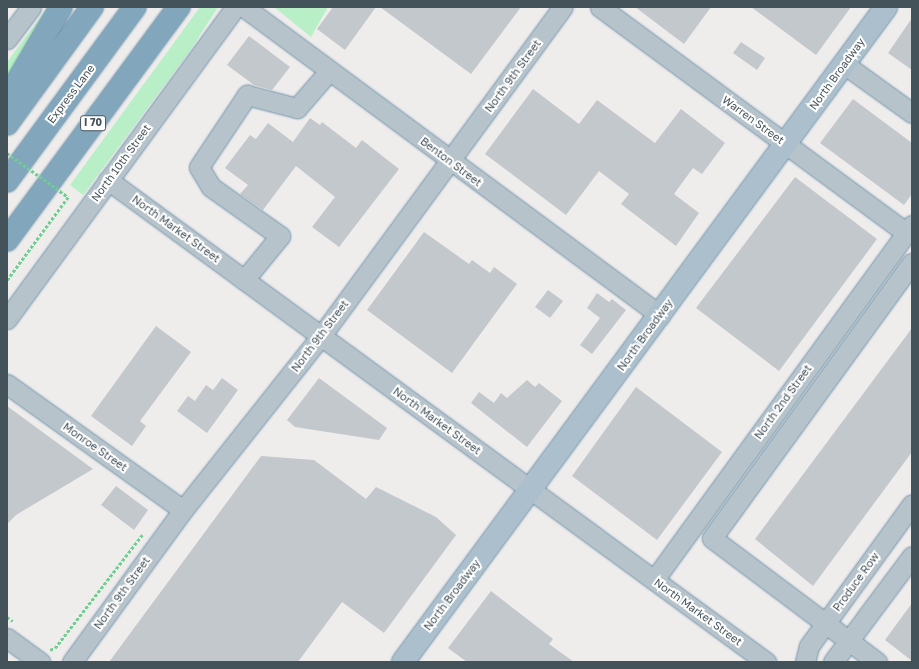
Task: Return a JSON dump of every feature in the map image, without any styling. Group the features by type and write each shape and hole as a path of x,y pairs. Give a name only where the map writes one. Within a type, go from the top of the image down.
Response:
{"highway":[{"path":"7,99 61,7"},
{"path":"7,124 92,7"},
{"name":"Express Lane","path":"7,181 136,7"},
{"name":"I 70","path":"7,240 179,7"}],"main road":[{"name":"North Broadway","path":"403,662 886,7"}],"street":[{"path":"8,37 31,7"},
{"name":"North 10th Street","path":"7,319 235,7"},
{"name":"Benton Street","path":"244,7 450,162 660,315"},
{"name":"North 9th Street","path":"72,662 183,510 321,336 563,7"},
{"name":"Warren Street","path":"600,7 786,144 909,229"},
{"path":"844,64 912,113"},
{"path":"244,280 280,236 211,187 199,167 247,95 297,108 329,71"},
{"name":"North Market Street","path":"108,180 766,662"},
{"name":"North 2nd Street","path":"654,580 909,229"},
{"path":"877,662 849,640 824,625 712,538 912,263"},
{"name":"Monroe Street","path":"7,384 183,510"},
{"name":"Produce Row","path":"805,662 809,646 912,504"},
{"path":"833,662 912,556"},
{"path":"13,632 42,653"}],"path":[{"path":"7,153 68,197 7,280"},
{"path":"42,653 55,648 147,529"},
{"path":"7,617 13,632"}],"green space":[{"path":"48,7 56,7 7,79 7,62"},
{"path":"200,7 218,7 191,49 83,195 70,185"},
{"path":"274,7 328,7 311,37"}],"building":[{"path":"333,7 376,7 345,50 317,29"},
{"path":"380,7 521,7 471,74"},
{"path":"635,7 711,7 684,44"},
{"path":"751,7 851,7 816,55"},
{"path":"912,18 912,70 888,53"},
{"path":"249,36 290,67 272,90 254,85 227,65"},
{"path":"741,42 765,58 757,70 733,53"},
{"path":"533,89 579,124 597,100 655,143 681,109 725,143 702,174 693,168 674,194 699,213 676,246 621,204 629,194 599,171 566,215 485,154"},
{"path":"853,99 912,143 912,194 904,205 820,143"},
{"path":"310,118 320,125 322,122 356,148 362,140 399,169 339,247 312,227 335,197 296,166 263,210 240,194 248,185 225,168 250,135 256,139 268,123 293,142"},
{"path":"795,177 877,239 779,371 696,308"},
{"path":"424,232 469,264 472,260 490,273 494,267 517,284 452,373 367,310"},
{"path":"548,290 563,301 550,318 535,307"},
{"path":"597,293 609,302 612,299 626,310 592,354 580,345 600,318 587,308"},
{"path":"156,326 191,352 140,421 146,426 132,446 91,416"},
{"path":"912,328 912,452 813,586 755,539"},
{"path":"222,378 238,390 207,433 177,411 188,396 195,401 206,385 213,390"},
{"path":"319,378 387,428 379,440 295,427 287,420"},
{"path":"527,380 535,387 539,383 562,401 527,447 471,403 479,392 494,403 501,393 507,398"},
{"path":"636,387 722,452 657,540 572,476"},
{"path":"7,406 93,469 16,515 7,524"},
{"path":"261,456 314,460 366,499 376,487 436,517 456,535 384,633 342,602 298,662 109,662"},
{"path":"116,486 148,510 134,530 101,505"},
{"path":"491,591 553,639 549,644 574,662 467,662 448,648"},
{"path":"912,603 912,661 885,640"}]}
